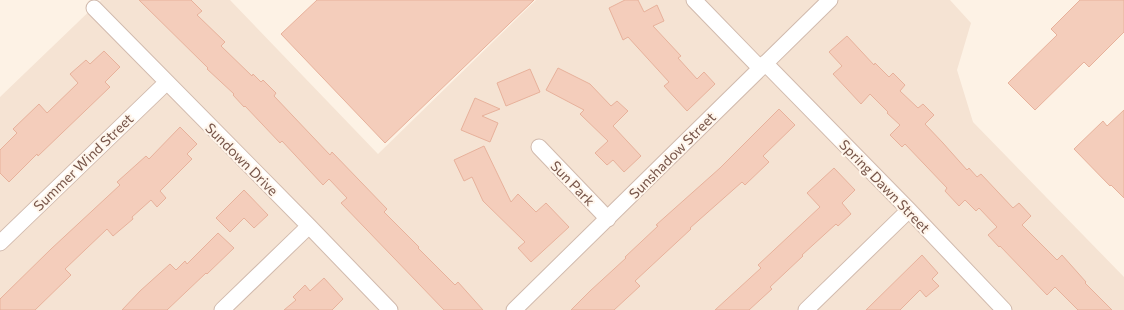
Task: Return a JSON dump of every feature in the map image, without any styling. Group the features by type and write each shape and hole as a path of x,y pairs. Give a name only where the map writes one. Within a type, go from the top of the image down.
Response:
{"street":[{"name":"Spring Dawn Street","path":"694,0 909,210 1004,310"},
{"name":"Sunshadow Street","path":"514,310 830,0"},
{"name":"Sundown Drive","path":"94,8 390,310"},
{"name":"Summer Wind Street","path":"0,243 167,82"},
{"name":"Sun Park","path":"539,147 608,219"},
{"path":"806,310 909,210"},
{"path":"222,310 309,226"}],"shaded area":[{"path":"101,0 230,0 378,154 536,0 950,0 971,23 957,70 973,122 1124,277 1124,310 0,310 0,97"}],"building":[{"path":"139,0 191,0 202,11 197,15 225,42 221,46 252,76 253,74 261,82 263,80 276,93 274,96 330,155 332,152 387,209 384,212 419,247 418,248 455,285 458,282 483,310 444,310 341,203 347,198 329,179 323,185 282,141 280,143 245,106 244,107 233,95 234,94 207,69 208,68"},
{"path":"317,0 534,0 385,143 281,34"},
{"path":"625,0 638,0 644,12 657,5 664,21 653,26 681,56 678,58 697,79 704,72 715,84 687,111 664,86 669,82 628,37 623,40 609,8"},
{"path":"1080,0 1124,0 1124,32 1089,67 1084,62 1035,110 1008,83 1057,35 1051,29"},
{"path":"847,36 874,65 875,63 889,77 893,73 905,85 900,91 918,108 923,104 934,115 925,124 967,170 969,168 977,177 981,174 1013,208 1019,203 1031,216 1022,225 1057,260 1062,255 1086,282 1085,283 1112,310 1078,310 1055,287 1047,295 988,235 997,227 979,208 976,211 965,200 959,206 945,191 947,188 905,144 902,147 890,135 900,125 887,113 888,112 870,94 861,104 833,74 842,66 829,52"},
{"path":"104,51 120,67 105,82 110,87 38,156 37,154 9,182 0,173 0,150 17,133 13,129 39,104 47,113 78,83 70,74 86,60 90,64"},
{"path":"558,68 590,84 611,106 617,101 628,111 613,126 641,156 624,172 613,160 607,165 595,153 608,141 580,114 584,110 546,90"},
{"path":"530,69 540,92 506,106 497,83"},
{"path":"475,98 500,109 482,116 498,123 490,142 461,130"},
{"path":"779,109 795,125 763,156 769,162 745,185 742,182 690,228 691,229 635,281 640,286 614,310 571,310 658,226 656,225 720,168"},
{"path":"1124,110 1124,198 1111,185 1110,186 1074,149 1103,121 1107,126"},
{"path":"180,127 197,144 187,154 192,159 160,191 166,198 157,207 151,200 132,217 133,219 113,236 107,229 65,269 71,275 35,310 0,310 0,299 120,185 117,182 146,156 149,159"},
{"path":"484,146 511,202 518,194 536,212 546,203 569,227 531,262 518,248 525,242 483,201 472,177 464,181 454,160"},
{"path":"834,168 855,190 842,203 851,214 838,226 836,224 802,255 803,256 770,287 772,289 749,310 715,310 761,268 758,265 820,207 807,193"},
{"path":"244,190 268,215 254,228 244,218 230,232 216,218"},
{"path":"218,233 234,248 167,310 122,310 140,291 170,264 176,270 185,261 187,264"},
{"path":"922,255 938,273 932,279 939,286 926,297 920,290 900,310 866,310"},
{"path":"324,278 343,299 332,310 284,310 296,300 293,297 305,285 310,291"}]}
